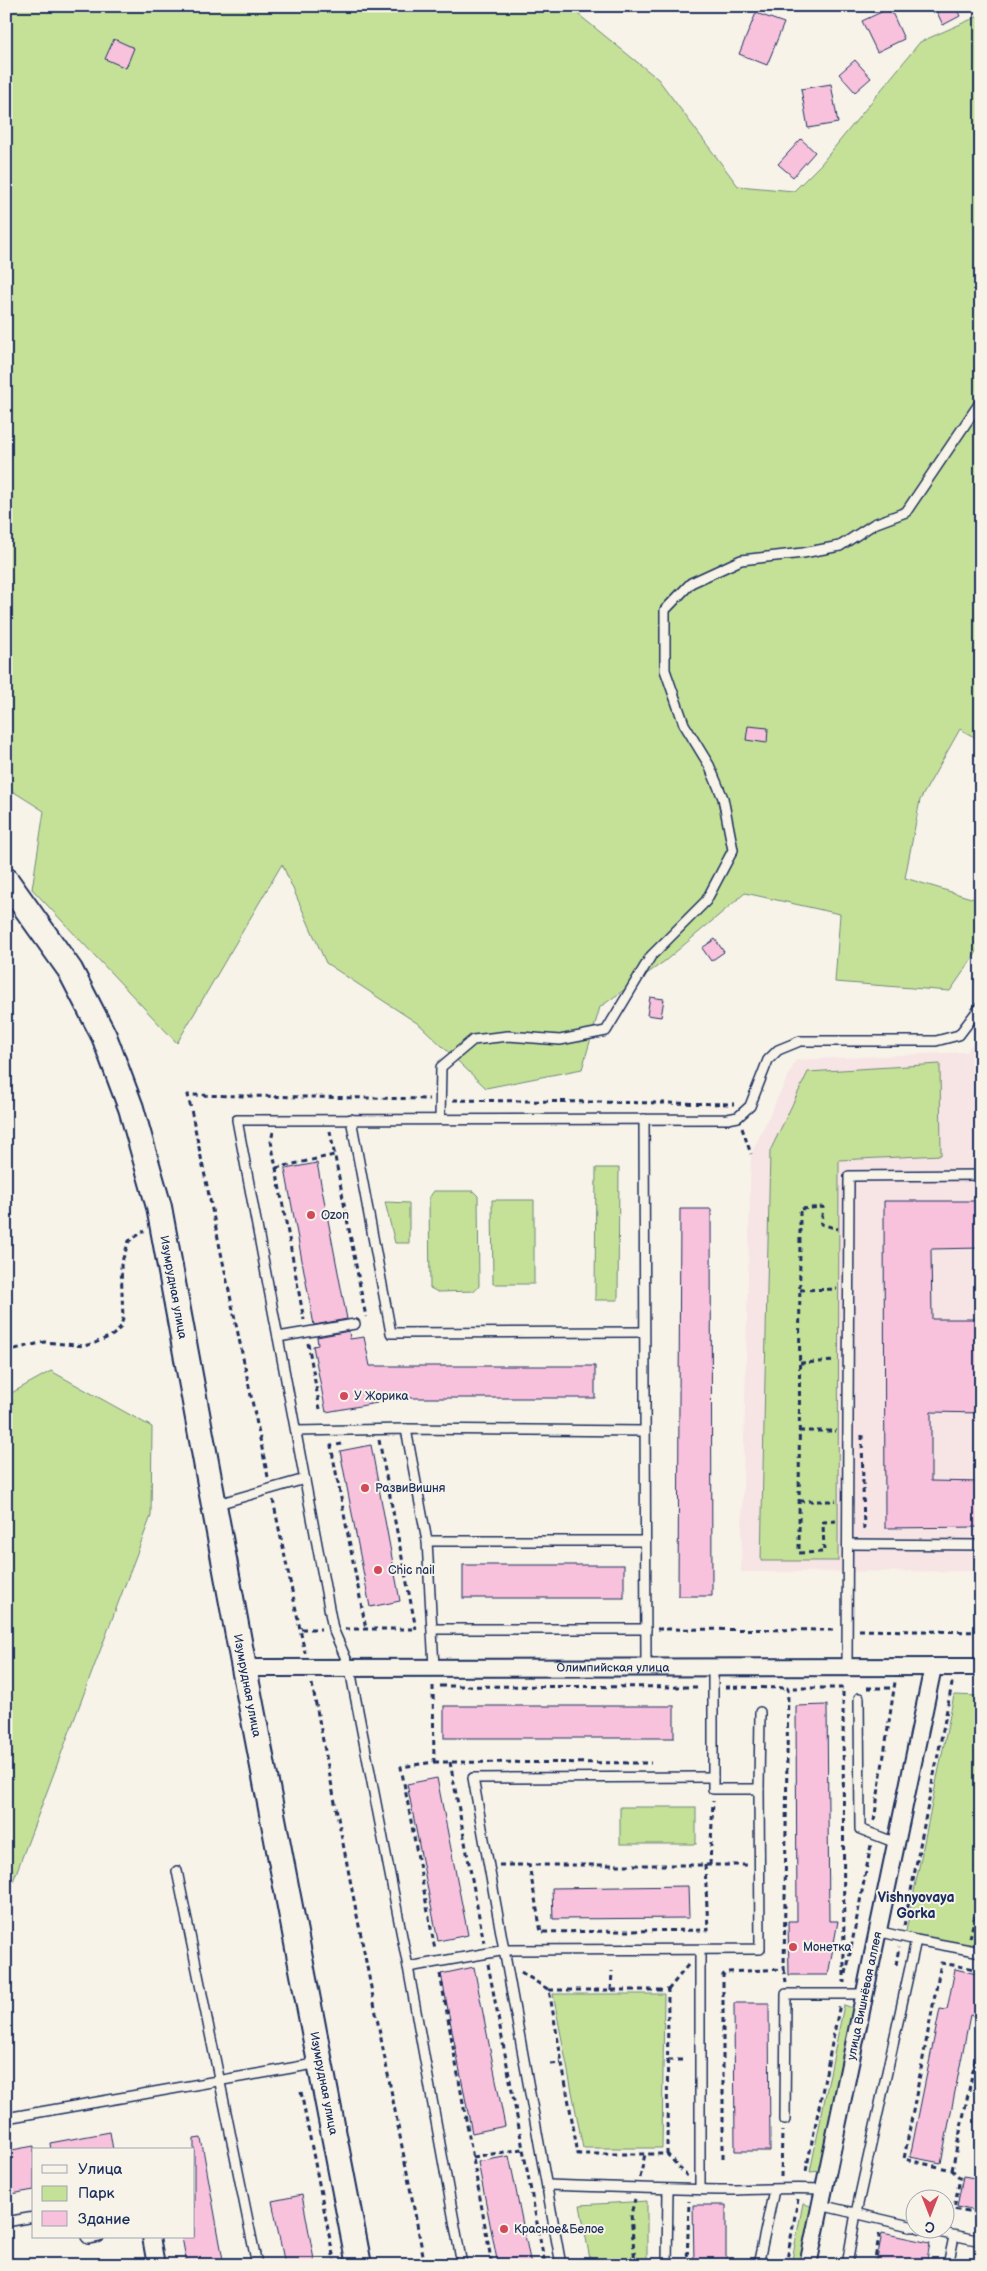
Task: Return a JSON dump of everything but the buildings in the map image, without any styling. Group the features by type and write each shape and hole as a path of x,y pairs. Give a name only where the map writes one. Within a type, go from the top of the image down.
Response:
{"street":[{"name":"Изумрудная улица","path":"6,880 70,970 104,1036 131,1108 164,1224 244,1668 358,2265"},
{"name":"улица Вишнёвая аллея","path":"808,2265 933,1667"},
{"name":"Олимпийская улица","path":"244,1668 981,1667"},
{"path":"151,2238 156,2265"}],"lane":[{"path":"440,1119 441,1066 473,1040 508,1036 560,1040 606,1031 651,956 706,901 733,850 723,798 709,765 684,724 665,670 665,610 691,583 741,560 803,553 840,546 874,524 906,512 981,401"},
{"path":"462,2265 408,1967 350,1668 333,1628 237,1120 728,1119 738,1117 750,1106 768,1060 778,1050 800,1042 936,1041 959,1035 981,1006"},
{"path":"351,1119 391,1333 644,1332"},
{"path":"644,1119 644,1541 646,1667"},
{"path":"848,1666 849,1176 981,1175"},
{"path":"278,1337 355,1324"},
{"path":"296,1431 406,1429 644,1430"},
{"path":"406,1429 427,1541 434,1667"},
{"path":"214,1505 305,1480"},
{"path":"427,1541 644,1541"},
{"path":"848,1544 981,1544"},
{"path":"432,1628 646,1628"},
{"path":"713,1667 713,1789 759,1789"},
{"path":"859,1693 860,1829 896,1843"},
{"path":"408,1967 506,1950 760,1950 760,1712"},
{"path":"561,2265 506,1950 473,1778 713,1777"},
{"path":"177,1871 257,2265"},
{"path":"877,1931 981,1952"},
{"path":"848,2265 856,2213 916,1940"},
{"path":"700,1950 700,2189"},
{"path":"784,2121 786,1994 864,1994"},
{"path":"6,2118 320,2063"},
{"path":"548,2186 773,2192 801,2188 823,2189"},
{"path":"667,2265 668,2189"},
{"path":"758,2265 773,2192"},
{"path":"820,2206 904,2225"},
{"path":"6,2222 32,2216"},
{"path":"954,2237 981,2242"},
{"path":"948,2265 954,2238"}],"path":[{"path":"425,2265 309,1668 188,1095 734,1104 751,1154"},
{"path":"325,1127 330,1130 366,1318"},
{"path":"273,1131 271,1141 320,1409"},
{"path":"276,1168 334,1155"},
{"path":"839,1229 821,1224 823,1208 800,1209 799,1553 824,1552 823,1522 864,1521"},
{"path":"6,1351 45,1342 84,1346 113,1335 120,1328 123,1318 121,1264 129,1242 143,1231 164,1224"},
{"path":"800,1290 849,1289"},
{"path":"800,1363 849,1360"},
{"path":"799,1431 862,1431 864,1535 869,1537"},
{"path":"370,1440 379,1439 416,1628"},
{"path":"350,1443 331,1446 366,1628"},
{"path":"799,1501 864,1501"},
{"path":"300,1628 432,1628"},
{"path":"646,1628 728,1628"},
{"path":"806,2171 873,1834 898,1666"},
{"path":"903,1929 952,1684 962,1685"},
{"path":"312,1685 320,1685"},
{"path":"424,1686 851,1688"},
{"path":"786,1994 784,1970 788,1688"},
{"path":"843,1688 844,1983"},
{"path":"859,1693 894,1688"},
{"path":"434,1762 655,1763"},
{"path":"450,1762 545,2265"},
{"path":"710,1865 713,1789"},
{"path":"490,1865 759,1865"},
{"path":"529,1865 541,1932 708,1930 705,1865"},
{"path":"969,1941 981,1888"},
{"path":"700,1950 668,1990 667,2154 700,2189"},
{"path":"981,1970 941,1963 904,2159 952,2170 960,2178 954,2209 981,2215"},
{"path":"508,1964 549,1990 668,1990"},
{"path":"723,2158 723,1974 727,1972 784,1970"},
{"path":"611,1990 612,1971"},
{"path":"834,1984 844,1983"},
{"path":"549,1990 578,2154 667,2154"},
{"path":"952,2170 981,2033"},
{"path":"668,2060 684,2060"},
{"path":"551,2064 562,2063"},
{"path":"301,2092 335,2265"},
{"path":"784,2121 781,2180 789,2180"},
{"path":"473,2156 523,2149"},
{"path":"773,2192 799,2195 786,2265"},
{"path":"687,2265 688,2203 691,2198"},
{"path":"633,2206 631,2214 635,2265"},
{"path":"874,2265 881,2227"}],"shaded area":[{"path":"981,1029 981,1571 741,1572 751,1154 796,1060 967,1052"}],"green space":[{"path":"6,6 568,6 658,79 738,186 794,191 821,164 920,42 981,15 981,741 960,729 920,800 905,878 981,901 981,946 950,991 835,982 840,914 745,893 665,961 600,1007 582,1069 486,1088 420,1025 326,963 282,864 177,1043 32,889 44,811 6,787"},
{"path":"940,1064 941,1155 839,1160 838,1561 761,1561 770,1151 808,1072"},
{"path":"596,1168 619,1168 618,1300 595,1300"},
{"path":"434,1191 473,1191 478,1196 479,1286 475,1291 438,1292 430,1288 429,1198"},
{"path":"492,1200 534,1200 534,1284 493,1284"},
{"path":"385,1202 409,1203 409,1243 395,1243"},
{"path":"51,1371 152,1427 151,1516 6,1900 6,1396"},
{"path":"954,1695 981,1696 981,1909 973,1946 905,1936"},
{"path":"620,1807 696,1807 696,1844 620,1844"},
{"path":"553,1994 664,1994 662,2148 583,2148"},
{"path":"844,2005 856,2009 822,2171 810,2172"},
{"path":"647,2201 647,2265 591,2265 580,2205"},
{"path":"803,2203 812,2207 801,2265 791,2265"}],"place":[{"name":"Ozon","path":"311,1215"},
{"name":"У Жорика","path":"344,1396"},
{"name":"РазвиВишня","path":"365,1488"},
{"name":"Chic nail","path":"378,1570"},
{"name":"Монетка","path":"793,1947"},
{"name":"Красное&Белое","path":"504,2229"}],"district":[{"name":"Vishnyovaya Gorka","path":"916,1905"}]}
